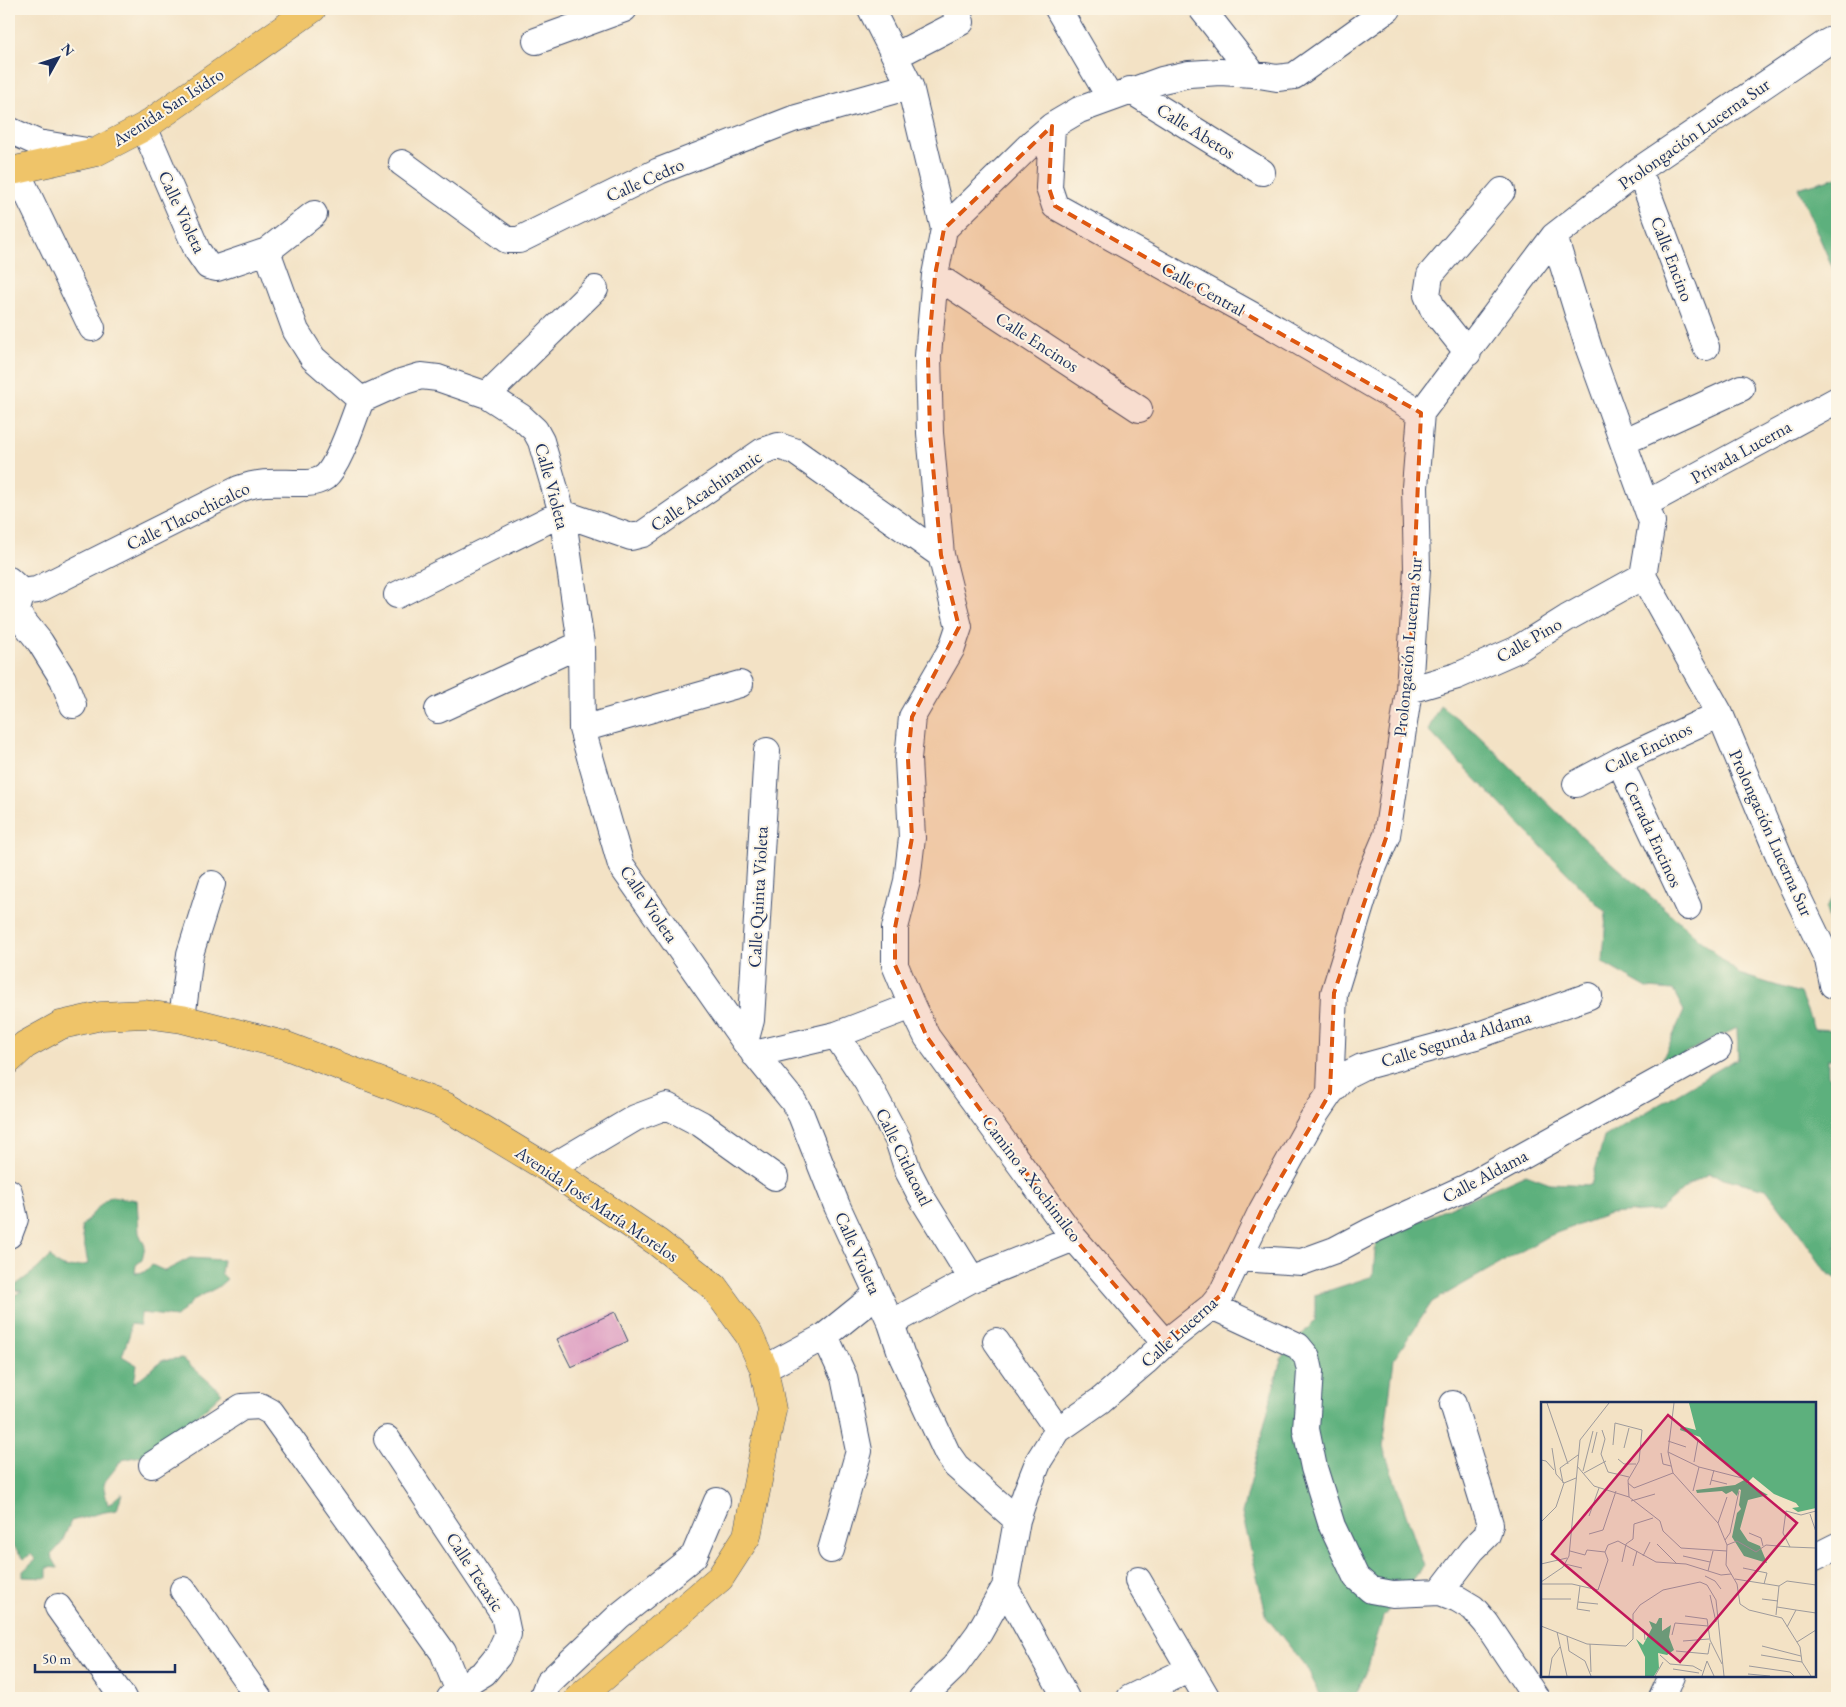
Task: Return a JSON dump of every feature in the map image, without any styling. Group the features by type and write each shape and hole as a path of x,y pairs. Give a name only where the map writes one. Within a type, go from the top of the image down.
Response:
{"main road":[{"name":"Avenida San Isidro","path":"13,170 96,152 144,127 312,9"},
{"name":"Avenida José María Morelos","path":"9,1060 25,1046 61,1025 101,1016 145,1014 182,1019 284,1045 446,1106 548,1169 657,1242 714,1287 749,1335 764,1369 772,1410 747,1536 720,1578 579,1698"}],"street":[{"path":"536,41 624,9"},
{"path":"871,9 910,86 944,229"},
{"path":"895,56 961,22 955,9"},
{"path":"1058,9 1120,94"},
{"path":"1202,9 1253,74"},
{"path":"944,229 1033,142 1052,126 1080,110 1162,80 1190,74 1220,72 1277,78 1294,76 1385,11"},
{"name":"Prolongación Lucerna Sur","path":"1330,1093 1334,994 1371,873 1387,835 1409,690 1417,568 1415,487 1421,414 1554,236 1639,170 1837,37"},
{"name":"Calle Cedro","path":"402,163 507,240 519,240 659,171 793,119 910,86"},
{"name":"Calle Abetos","path":"1120,94 1262,172"},
{"name":"Calle Central","path":"1052,126 1049,188 1055,206 1277,329 1421,414"},
{"name":"Calle Violeta","path":"144,127 197,250 208,266 217,268 267,251"},
{"path":"9,130 38,143 96,152"},
{"path":"13,170 92,328"},
{"name":"Calle Encino","path":"1639,170 1706,347"},
{"path":"1468,352 1433,309 1427,295 1430,275 1502,191"},
{"path":"314,214 267,251 296,331 313,358 361,400"},
{"name":"Camino a Xochimilco","path":"944,229 935,275 928,356 930,433 941,555 959,627 952,648 912,717 908,759 912,838 907,882 895,928 895,965 927,1037 1074,1238 1165,1343"},
{"path":"1554,236 1588,349 1652,522 1642,576"},
{"name":"Calle Encinos","path":"935,275 1139,409"},
{"path":"487,395 595,289"},
{"name":"Calle Violeta","path":"361,400 401,382 421,376 438,378 487,395 535,430 541,441 562,513 581,644 582,729 620,865 750,1048 802,1115 837,1206 891,1323 902,1356 947,1453 956,1466 1016,1520"},
{"path":"1622,442 1741,388"},
{"name":"Calle Tlacochicalco","path":"15,586 37,590 254,483 271,481 310,483 324,478 334,467 361,400"},
{"name":"Privada Lucerna","path":"1645,504 1837,400"},
{"name":"Calle Acachinamic","path":"562,513 631,537 644,534 763,451 778,446 794,450 941,555"},
{"path":"398,595 562,513"},
{"name":"Prolongación Lucerna Sur","path":"1642,576 1720,714 1787,875 1828,960 1833,985"},
{"name":"Calle Pino","path":"1409,690 1457,676 1516,650 1566,618 1642,576"},
{"path":"15,586 19,616 40,642 64,679 73,705"},
{"path":"438,710 581,644"},
{"path":"582,729 740,684"},
{"name":"Calle Encinos","path":"1576,784 1619,761 1720,714"},
{"name":"Calle Quinta Violeta","path":"750,1048 767,751"},
{"name":"Cerrada Encinos","path":"1619,761 1688,907"},
{"path":"182,1019 190,954 212,884"},
{"name":"Calle Segunda Aldama","path":"1330,1093 1346,1075 1362,1067 1476,1036 1588,996"},
{"path":"750,1048 836,1035 912,1006"},
{"name":"Calle Citlacoatl","path":"836,1035 867,1082 898,1140 908,1171 922,1198 972,1279"},
{"name":"Calle Aldama","path":"1239,1258 1302,1262 1334,1250 1371,1230 1467,1187 1718,1048"},
{"name":"Calle Lucerna","path":"1005,1587 1016,1520 1039,1460 1058,1430 1100,1400 1165,1343 1212,1306 1221,1294 1262,1210 1330,1093"},
{"path":"548,1169 635,1118 667,1106 702,1124 775,1177"},
{"path":"9,1192 15,1218 9,1235"},
{"path":"891,1323 972,1279 1074,1238"},
{"path":"764,1369 825,1336 877,1294"},
{"path":"1212,1306 1298,1346 1307,1357 1310,1371 1306,1429 1314,1468 1332,1526 1356,1577 1371,1590 1393,1594 1440,1592 1458,1599 1473,1608 1486,1623 1536,1698"},
{"path":"825,1336 844,1377 859,1451 831,1550"},
{"path":"996,1341 1058,1430"},
{"path":"1440,1592 1472,1550 1487,1535 1490,1524 1453,1404"},
{"path":"152,1465 242,1407 260,1406 271,1412 443,1652 454,1694"},
{"name":"Calle Tecaxic","path":"387,1440 504,1615 508,1634 498,1656 484,1673 454,1694"},
{"path":"542,1698 548,1683 619,1616 694,1556 718,1501"},
{"path":"1816,1556 1837,1546"},
{"path":"1138,1580 1207,1698"},
{"path":"922,1698 954,1667 979,1633 1005,1587"},
{"path":"1005,1587 1066,1698"},
{"path":"184,1590 259,1698"},
{"path":"58,1607 123,1698"},
{"path":"1130,1698 1190,1669"},
{"path":"1662,1698 1672,1677"}],"highlighted area":[{"path":"1052,126 1049,188 1055,206 1421,413 1409,690 1387,835 1334,993 1330,1093 1262,1210 1221,1295 1165,1343 1074,1238 927,1037 895,965 895,928 912,838 908,759 912,717 959,627 941,555 930,433 928,356 935,275 944,229"}],"green space":[{"path":"1837,177 1837,278 1798,188"},
{"path":"1440,705 1476,733 1576,831 1739,974 1800,993 1814,1029 1837,1030 1837,1059 1828,1059 1828,1075 1837,1088 1837,1279 1826,1272 1766,1189 1708,1174 1690,1184 1658,1211 1609,1214 1548,1236 1432,1302 1394,1359 1383,1447 1424,1566 1383,1617 1366,1673 1354,1698 1322,1698 1306,1667 1267,1618 1242,1513 1281,1359 1315,1320 1315,1295 1373,1276 1376,1240 1526,1174 1550,1183 1591,1185 1604,1137 1738,1058 1737,1028 1660,1065 1684,1011 1673,990 1647,988 1603,963 1606,913 1428,730"},
{"path":"1837,893 1837,955 1826,908"},
{"path":"111,1196 137,1200 139,1233 145,1246 142,1260 136,1265 135,1273 144,1272 152,1265 165,1271 190,1258 223,1260 221,1273 227,1279 218,1287 195,1299 176,1317 141,1313 140,1325 130,1324 130,1333 122,1356 137,1365 134,1383 163,1360 182,1358 222,1393 159,1452 122,1460 103,1484 108,1505 122,1493 117,1510 71,1521 61,1544 51,1555 58,1568 47,1567 47,1578 23,1577 23,1571 36,1560 31,1554 24,1559 11,1543 9,1545 9,1298 22,1291 9,1290 36,1270 50,1256 59,1265 67,1268 88,1264 81,1227 103,1202"}],"building":[{"path":"615,1312 628,1341 571,1367 557,1339"}]}
